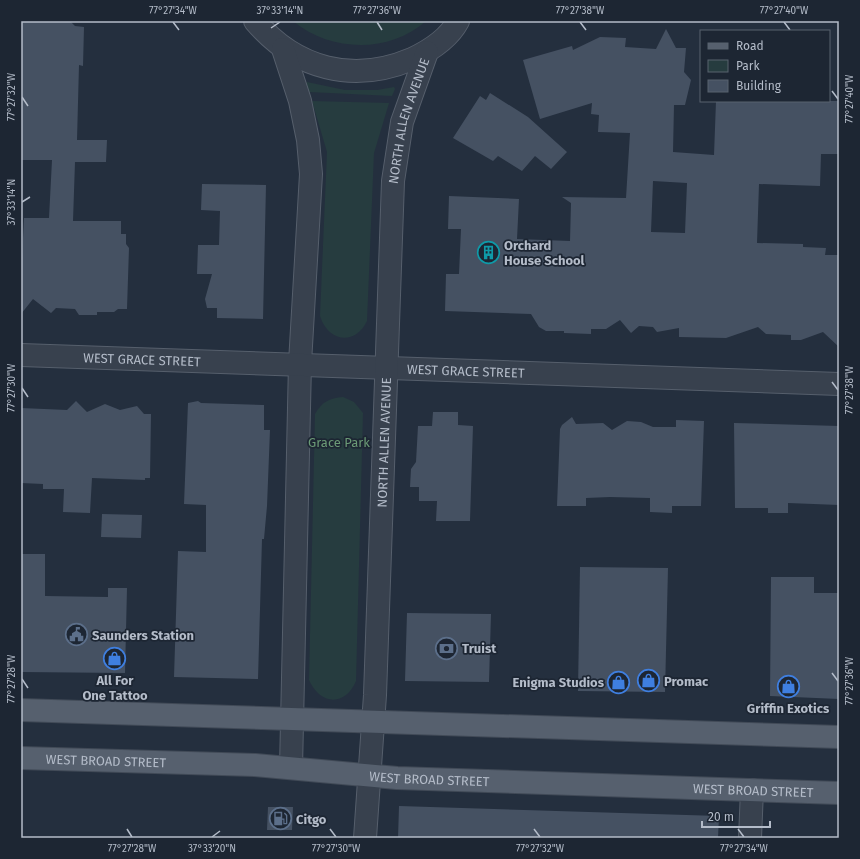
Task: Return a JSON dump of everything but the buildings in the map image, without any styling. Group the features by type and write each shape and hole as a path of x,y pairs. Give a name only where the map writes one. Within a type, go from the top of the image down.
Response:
{"main road":[{"path":"21,710 839,737"},
{"name":"WEST BROAD STREET","path":"21,758 255,765 404,778 839,793"}],"street":[{"path":"255,21 283,49 317,66 354,72 392,67 427,52 460,23"},
{"path":"283,49 300,101 308,140 310,174 300,363 291,768"},
{"name":"NORTH ALLEN AVENUE","path":"365,838 373,722 393,181 402,122 427,52"},
{"name":"WEST GRACE STREET","path":"21,355 300,363 839,384"},
{"path":"750,838 752,790"}],"green space":[{"path":"293,21 426,21 411,32 395,39 377,44 360,45 324,39"},
{"path":"307,82 345,90 377,90 394,87 395,89 392,96 309,92 306,84"},
{"path":"312,101 389,103 374,153 367,321 362,329 356,334 342,338 335,336 329,331 324,325 320,316 327,152"},
{"name":"Grace Park","path":"343,397 354,402 363,413 356,681 346,695 339,699 332,700 319,694 309,680 315,414 320,406 326,401"}],"place":[{"name":"Orchard House School","path":"488,252"},
{"name":"Saunders Station","path":"76,635"},
{"name":"Truist","path":"447,648"},
{"name":"All For One Tattoo","path":"115,658"},
{"name":"Promac","path":"649,681"},
{"name":"Enigma Studios","path":"619,682"},
{"name":"Griffin Exotics","path":"788,686"},
{"name":"Citgo","path":"280,819"}]}
